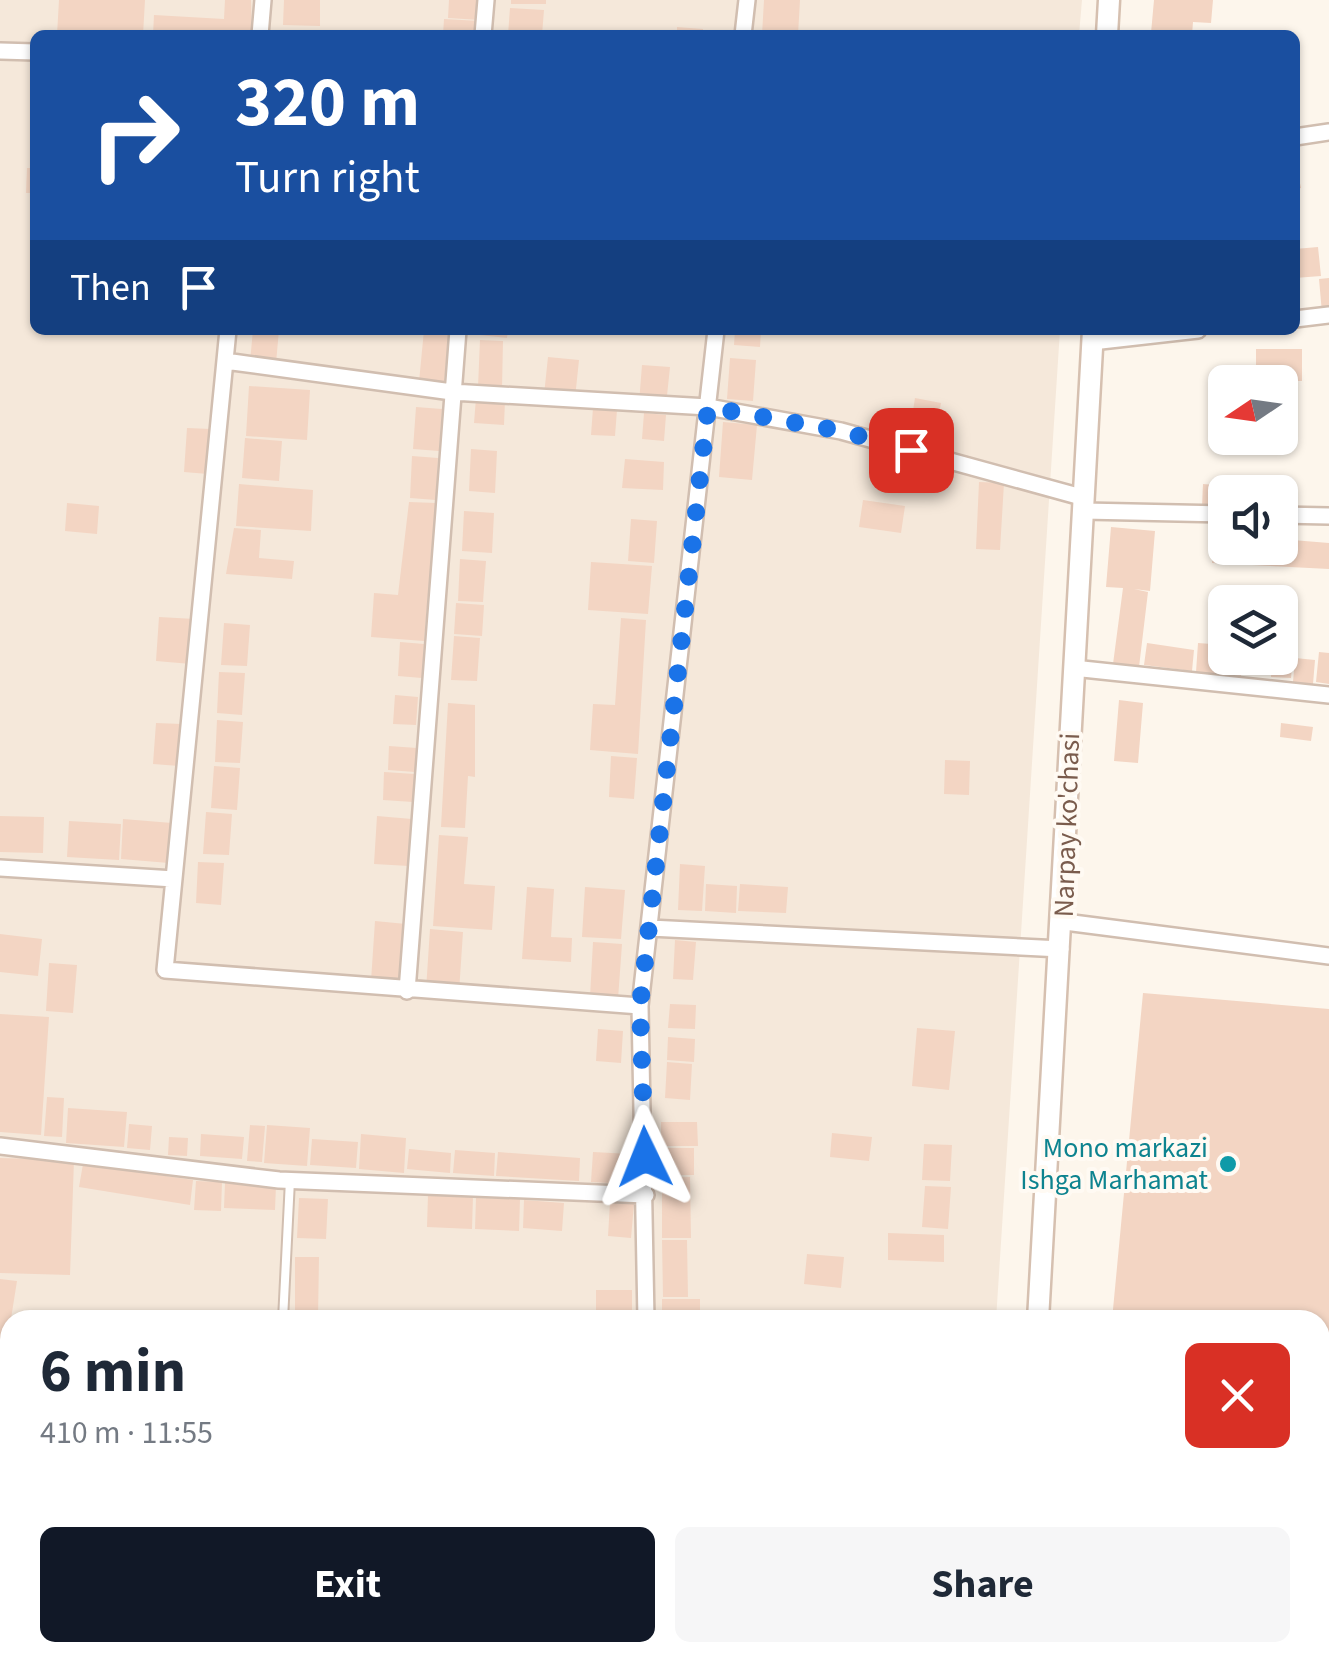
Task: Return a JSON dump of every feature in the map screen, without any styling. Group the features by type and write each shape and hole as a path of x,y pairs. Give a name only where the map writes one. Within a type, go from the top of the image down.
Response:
{"main road":[{"path":"1107,30 1109,0"},
{"name":"Narpay ko'chasi","path":"1039,1310 1065,922 1073,668 1092,336"}],"street":[{"path":"261,30 264,0"},
{"path":"483,30 486,0"},
{"path":"743,30 746,0"},
{"path":"0,51 30,52"},
{"path":"1300,135 1329,132"},
{"path":"1300,318 1329,315"},
{"path":"228,335 165,970 408,992 640,1006"},
{"path":"408,992 458,335"},
{"path":"646,1310 640,1006 715,335"},
{"path":"225,361 452,392 708,407 841,431 1084,504 1208,513"},
{"path":"1298,515 1329,516"},
{"path":"1073,668 1329,695"},
{"path":"0,868 174,879"},
{"path":"1065,922 1329,956"},
{"path":"650,928 1062,949"},
{"path":"0,1146 290,1180 646,1195"}],"lane":[{"path":"284,1310 290,1180"}],"shaded area":[{"path":"0,0 1082,0 1079,30 30,30 30,335 1060,335 997,1310 0,1310"}],"building":[{"path":"59,0 145,0 143,30 57,30"},
{"path":"225,0 251,0 252,30 153,30 154,15 224,19"},
{"path":"284,0 320,0 320,26 283,25"},
{"path":"449,0 481,0 480,20 448,18"},
{"path":"511,0 546,0 546,4 511,4"},
{"path":"764,0 800,0 798,30 762,30"},
{"path":"1154,0 1213,0 1211,23 1193,22 1192,30 1151,30"},
{"path":"510,8 544,10 542,30 508,30"},
{"path":"444,19 480,21 479,30 443,30"},
{"path":"27,168 30,168 30,193 26,193"},
{"path":"1318,247 1321,276 1300,278 1300,249"},
{"path":"1329,278 1329,312 1322,313 1319,279"},
{"path":"253,335 279,335 275,374 249,372"},
{"path":"424,335 449,335 444,384 419,382"},
{"path":"735,335 761,335 760,347 734,345"},
{"path":"480,340 503,341 502,388 478,387"},
{"path":"1256,349 1302,349 1302,381 1298,381 1298,365 1256,365"},
{"path":"548,357 579,360 575,398 544,395"},
{"path":"730,358 756,360 753,401 727,399"},
{"path":"642,365 670,367 666,405 639,403"},
{"path":"249,386 310,390 307,440 246,436"},
{"path":"476,398 505,400 504,425 474,423"},
{"path":"915,398 941,403 933,446 908,442"},
{"path":"416,407 442,409 439,451 413,449"},
{"path":"593,408 617,410 615,436 591,435"},
{"path":"644,413 666,415 664,441 642,439"},
{"path":"723,422 757,425 752,480 719,477"},
{"path":"187,428 211,429 208,474 184,472"},
{"path":"245,438 282,441 279,481 242,478"},
{"path":"471,449 497,451 495,493 469,491"},
{"path":"412,456 438,458 436,500 410,498"},
{"path":"625,459 664,462 663,490 622,488"},
{"path":"979,482 1004,483 1000,550 976,549"},
{"path":"239,484 313,490 311,531 236,526"},
{"path":"1203,484 1208,484 1208,508 1202,507"},
{"path":"863,500 905,506 901,533 859,527"},
{"path":"409,502 436,503 424,641 371,637 374,593 398,595"},
{"path":"67,503 99,506 97,534 65,531"},
{"path":"464,511 494,513 492,553 462,551"},
{"path":"631,519 657,521 654,563 628,561"},
{"path":"1111,527 1155,531 1150,591 1134,589 1148,592 1139,667 1113,664 1123,588 1106,587"},
{"path":"234,528 261,530 259,558 294,561 292,579 226,574"},
{"path":"1298,540 1329,543 1329,569 1251,565 1298,565"},
{"path":"460,559 486,561 483,602 458,601"},
{"path":"591,562 652,566 648,614 588,610"},
{"path":"456,603 484,605 482,636 454,634"},
{"path":"159,617 195,619 191,664 156,661"},
{"path":"621,618 646,620 638,754 590,750 593,704 615,705"},
{"path":"224,623 250,625 247,666 221,665"},
{"path":"454,636 480,638 477,681 451,680"},
{"path":"400,642 424,644 422,678 398,676"},
{"path":"1147,643 1194,650 1192,671 1144,665"},
{"path":"1198,643 1208,644 1208,673 1196,672"},
{"path":"1319,652 1329,653 1329,684 1316,682"},
{"path":"1298,658 1315,660 1313,684 1293,682 1294,675 1298,675"},
{"path":"219,672 245,673 242,715 217,713"},
{"path":"395,695 418,697 416,725 393,724"},
{"path":"1119,700 1143,703 1138,763 1114,761"},
{"path":"448,703 475,705 475,777 468,776 465,828 441,827"},
{"path":"217,720 243,722 240,763 215,762"},
{"path":"156,723 182,724 179,766 153,764"},
{"path":"1281,723 1313,727 1311,741 1280,737"},
{"path":"389,746 417,748 415,772 388,770"},
{"path":"611,756 637,758 634,799 609,797"},
{"path":"945,760 970,761 969,795 944,794"},
{"path":"214,766 240,768 237,810 211,808"},
{"path":"384,772 415,774 413,802 383,800"},
{"path":"206,812 232,814 229,855 203,854"},
{"path":"0,816 44,817 43,853 0,852"},
{"path":"377,816 412,819 409,866 374,864"},
{"path":"123,819 172,823 169,863 121,859"},
{"path":"69,821 121,824 119,860 67,857"},
{"path":"439,835 468,837 464,884 495,886 492,930 433,926"},
{"path":"198,862 224,863 221,905 196,903"},
{"path":"680,864 705,866 702,911 678,910"},
{"path":"706,884 737,886 736,913 705,911"},
{"path":"740,884 788,887 786,913 738,911"},
{"path":"527,887 554,889 551,937 572,938 571,962 522,959"},
{"path":"585,887 625,890 621,939 582,937"},
{"path":"375,921 406,924 402,984 371,981"},
{"path":"430,929 463,932 459,992 426,990"},
{"path":"0,934 42,939 38,976 0,972"},
{"path":"675,940 696,942 693,980 673,979"},
{"path":"593,942 622,944 618,999 590,997"},
{"path":"49,963 77,965 73,1013 46,1011"},
{"name":"Mono markazi Ishga Marhamat","path":"1143,993 1329,1009 1329,1310 1113,1310"},
{"path":"670,1004 696,1005 695,1029 668,1028"},
{"path":"0,1014 49,1017 41,1135 0,1132"},
{"path":"917,1028 955,1031 949,1090 912,1086"},
{"path":"598,1029 623,1031 621,1063 596,1061"},
{"path":"668,1037 695,1039 694,1062 667,1060"},
{"path":"667,1062 692,1064 690,1100 665,1098"},
{"path":"47,1097 64,1098 62,1137 44,1136"},
{"path":"68,1108 127,1112 124,1147 66,1143"},
{"path":"661,1122 697,1122 698,1146 661,1146"},
{"path":"129,1124 152,1126 150,1150 127,1148"},
{"path":"250,1125 265,1126 262,1162 247,1161"},
{"path":"267,1125 310,1128 307,1166 264,1163"},
{"path":"832,1133 872,1137 869,1161 830,1157"},
{"path":"201,1134 244,1137 242,1159 200,1156"},
{"path":"361,1134 406,1138 404,1173 359,1169"},
{"path":"169,1137 188,1138 187,1156 168,1155"},
{"path":"312,1139 358,1142 356,1168 310,1165"},
{"path":"924,1144 952,1145 950,1181 922,1180"},
{"path":"662,1148 694,1148 694,1175 662,1175"},
{"path":"409,1149 451,1153 450,1173 407,1169"},
{"path":"455,1150 495,1153 494,1176 453,1173"},
{"path":"498,1152 580,1158 579,1181 496,1176"},
{"path":"593,1152 630,1154 628,1184 591,1182"},
{"path":"0,1158 74,1160 70,1275 0,1273"},
{"path":"83,1164 193,1180 190,1205 79,1187"},
{"path":"690,1177 691,1238 662,1238 662,1178"},
{"path":"196,1181 222,1182 221,1211 194,1210"},
{"path":"225,1183 276,1185 275,1210 224,1208"},
{"path":"925,1186 951,1187 948,1229 922,1227"},
{"path":"428,1195 473,1196 472,1229 427,1227"},
{"path":"299,1198 328,1199 326,1239 297,1238"},
{"path":"476,1198 520,1199 519,1231 475,1229"},
{"path":"524,1200 564,1203 562,1231 523,1228"},
{"path":"610,1203 634,1204 631,1238 608,1236"},
{"path":"888,1233 944,1235 944,1262 888,1260"},
{"path":"662,1240 687,1240 688,1297 663,1297"},
{"path":"807,1254 844,1257 841,1288 804,1284"},
{"path":"295,1257 319,1257 318,1310 295,1310"},
{"path":"0,1279 17,1281 12,1310 0,1310"},
{"path":"596,1290 632,1290 632,1310 596,1310"},
{"path":"662,1299 700,1299 700,1310 662,1310"}],"place":[{"name":"Mono markazi Ishga Marhamat","path":"1228,1164"}],"route":[{"path":"645,1157 640,1006 708,407 841,431 911,450"}]}
